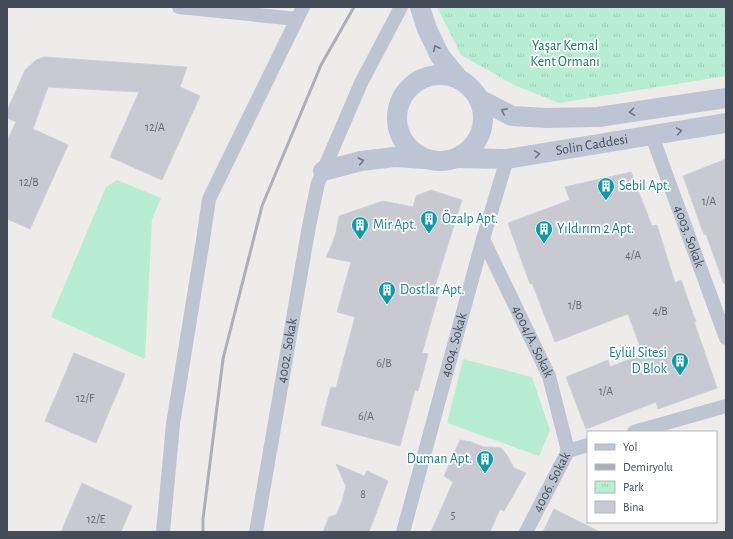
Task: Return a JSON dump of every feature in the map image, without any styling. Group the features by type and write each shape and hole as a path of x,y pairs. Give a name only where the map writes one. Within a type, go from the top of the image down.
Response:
{"street":[{"path":"163,532 173,424 209,199 300,13 178,7"},
{"name":"4002. Sokak","path":"256,532 309,226 318,183 361,83 401,7"},
{"path":"323,171 361,161 395,157 443,161 456,158 468,151 477,140 482,126 483,112 479,99 470,87 459,79 440,56 427,29 420,7"},
{"path":"428,160 415,154 405,144 398,131 396,117 399,103 407,90 417,81 424,78 445,75 459,79"},
{"name":"Solin Caddesi","path":"479,99 512,116 546,118 598,116 726,98"},
{"name":"Solin Caddesi","path":"456,158 507,159 726,123"},
{"name":"4003. Sokak","path":"652,136 726,338"},
{"name":"4004. Sokak","path":"404,532 483,238 507,159"},
{"name":"4004/A. Sokak","path":"483,238 549,376 568,451"},
{"path":"638,431 726,406"},
{"name":"4006. Sokak","path":"526,532 568,451 587,445"}],"green space":[{"name":"Yaşar Kemal Kent Ormanı","path":"437,7 726,7 726,76 559,103 514,85 461,55"},
{"path":"117,180 161,198 152,219 145,359 51,317 106,187"},
{"path":"463,359 532,377 550,430 539,456 447,423"}],"building":[{"path":"44,57 187,67 180,87 200,96 162,180 110,157 139,92 48,87 33,129 68,145 30,229 7,219 7,141 16,122 7,118 7,111 25,70 36,60"},
{"path":"726,159 726,283 724,284 706,234 704,235 683,176"},
{"path":"631,172 652,226 657,225 675,283 681,280 717,388 658,409 656,402 586,429 566,377 608,360 610,367 643,354 628,314 555,342 532,283 530,284 508,223 570,200 565,187"},
{"path":"431,190 462,200 432,296 438,297 422,353 428,354 418,391 415,390 400,446 321,425 331,387 336,388 355,317 337,312 351,262 326,257 336,233 339,216 383,201 413,207 416,196"},
{"path":"74,353 125,374 96,443 45,421"},
{"path":"460,440 471,442 483,447 501,448 507,455 514,468 526,473 504,511 500,509 490,532 431,532 453,482 444,476"},
{"path":"336,464 364,476 367,471 388,481 369,532 323,532 329,517 336,515 342,502 346,486"},
{"path":"82,483 132,506 121,532 61,532"},
{"path":"554,509 600,532 543,532"}],"railway":[{"path":"203,532 203,519 223,359 262,206 321,65 354,7"}],"place":[{"name":"Sebil Apt.","path":"606,201"},
{"name":"Özalp Apt.","path":"429,234"},
{"name":"Mir Apt.","path":"360,240"},
{"name":"Yıldırım 2 Apt.","path":"544,244"},
{"name":"Dostlar Apt.","path":"387,305"},
{"name":"Eylül Sitesi D Blok","path":"680,376"},
{"name":"Duman Apt.","path":"485,474"}]}
